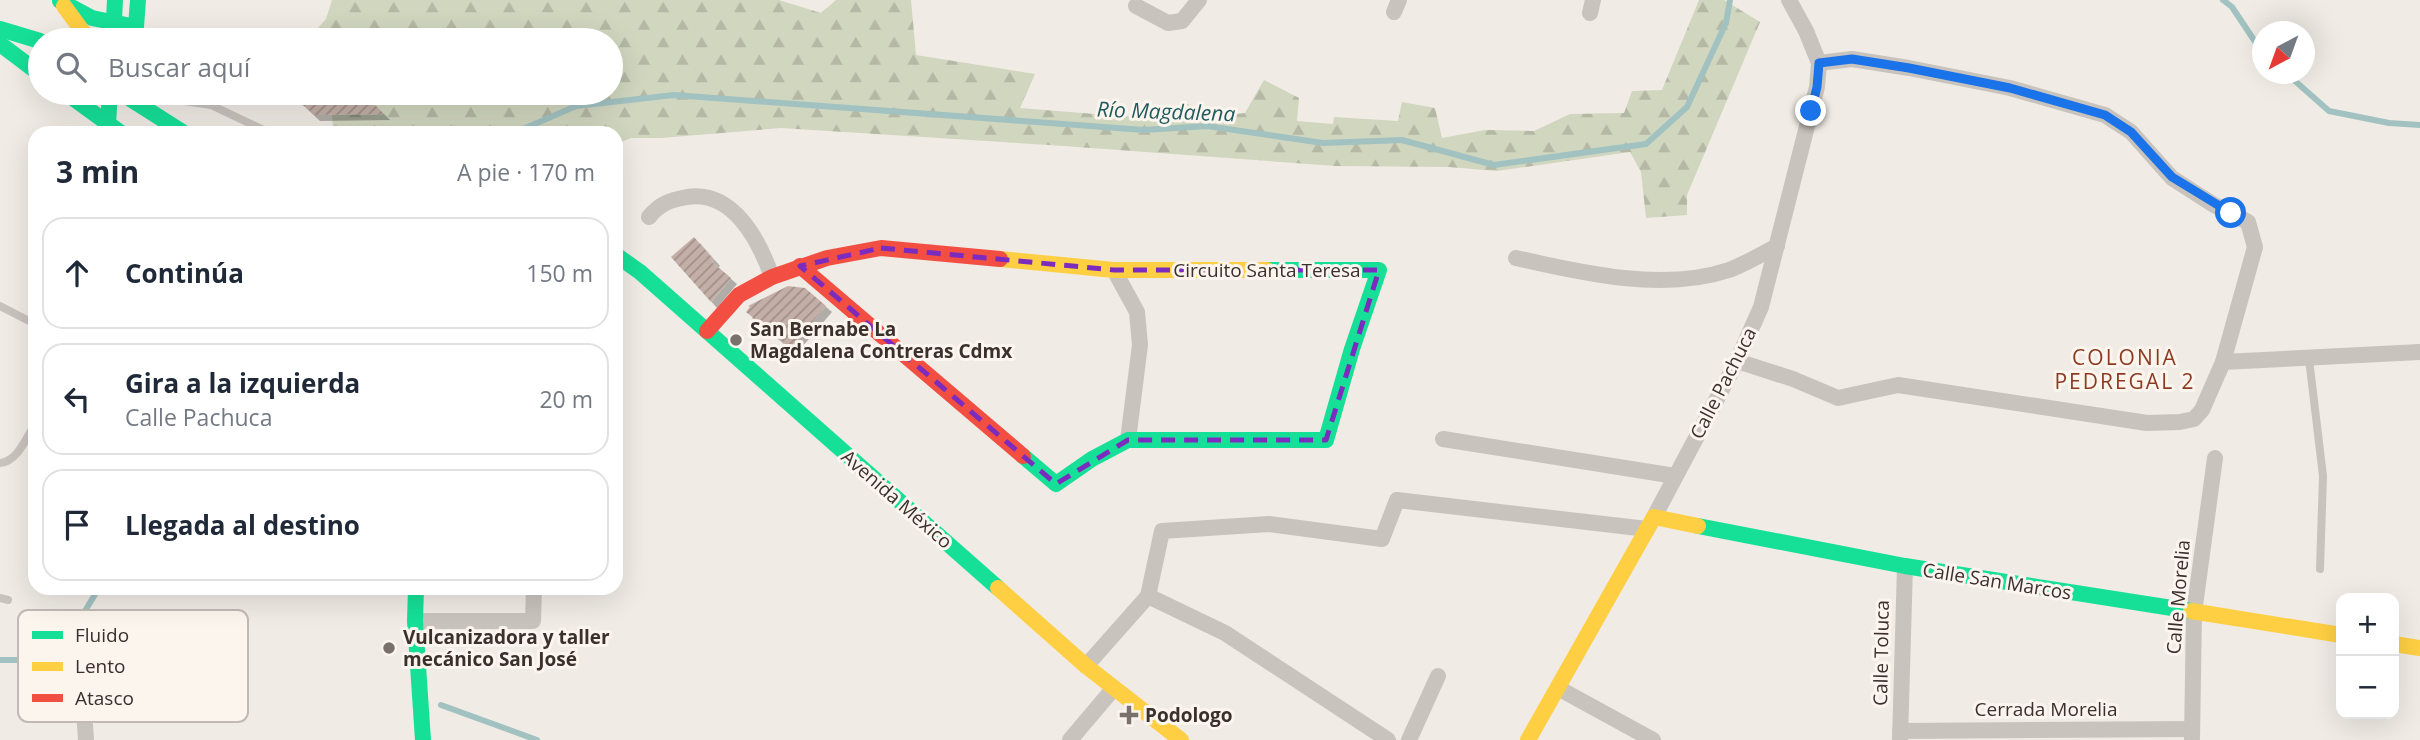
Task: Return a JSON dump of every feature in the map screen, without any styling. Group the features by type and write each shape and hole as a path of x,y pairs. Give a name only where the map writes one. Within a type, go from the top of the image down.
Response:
{"street":[{"path":"114,28 115,0"},
{"path":"136,28 138,0"},
{"path":"1136,6 1168,23 1182,21 1199,0"},
{"name":"Calle Pachuca","path":"1528,740 1650,523 1737,361 1761,307 1817,87 1819,63 1807,31 1789,0"},
{"path":"59,1 92,18 124,28"},
{"path":"59,1 80,28"},
{"path":"0,29 28,37"},
{"path":"0,44 28,65"},
{"path":"1737,361 1793,379 1838,398 1898,385 2147,423 2194,419 2202,410 2223,362 2255,247 2248,222 2214,205 2172,177 2131,132 2105,115 2010,88 1852,59 1819,63"},
{"path":"82,105 111,126"},
{"path":"111,105 114,126"},
{"path":"131,105 132,126"},
{"path":"145,105 174,126"},
{"path":"649,217 660,206 675,199 705,197 722,203 735,213 750,231 772,277"},
{"path":"1516,258 1618,278 1684,279 1729,270 1777,246"},
{"name":"Circuito Santa Teresa","path":"706,331 739,295 772,277 800,265 881,248 1114,270 1379,270 1352,349 1326,440 1128,440 1092,459 1056,484 800,265"},
{"name":"Avenida México","path":"623,260 640,272 1086,666 1181,740"},
{"path":"1114,270 1138,312 1140,345 1128,440"},
{"path":"2223,362 2420,352"},
{"path":"1443,439 1675,476"},
{"name":"Calle Morelia","path":"2192,735 2194,613 2216,458"},
{"path":"1086,666 1148,596 1162,531 1269,524 1382,539 1397,500 1650,523"},
{"name":"Calle San Marcos","path":"1650,523 2336,634"},
{"name":"Calle Toluca","path":"1900,736 1905,566"},
{"path":"416,595 423,740"},
{"path":"415,621 533,621 534,595"},
{"path":"1148,596 1226,633 1388,740"},
{"path":"2399,644 2420,648"},
{"path":"1409,740 1438,676"},
{"path":"1070,740 1114,688"},
{"path":"1558,688 1653,740"},
{"path":"85,722 86,740"},
{"name":"Cerrada Morelia","path":"1900,736 2192,735"}],"lane":[{"path":"211,105 255,126"},
{"path":"0,306 28,320"},
{"path":"2309,359 2323,476 2320,569"},
{"path":"0,463 15,456 28,435"}],"highlighted area":[{"path":"881,248 1114,270 1379,270 1326,440 1128,440 1056,484 800,266"}],"green space":[{"path":"332,0 779,0 821,13 836,0 911,0 916,55 1035,74 1020,108 1157,119 1172,115 1183,102 1219,116 1245,113 1264,80 1299,98 1297,121 1333,124 1334,117 1398,121 1402,102 1435,108 1442,138 1485,130 1534,131 1570,114 1624,113 1632,91 1662,90 1699,0 1724,0 1760,22 1687,195 1687,215 1646,218 1641,172 1630,152 1497,171 1449,167 1336,166 781,128 631,138 623,141 623,126 333,126 332,114 384,114 375,105 623,105 623,28 318,28 326,19"}],"building":[{"path":"303,105 375,105 384,114 314,115"},
{"path":"694,237 714,260 712,262 731,278 711,302 671,257"},
{"path":"788,286 805,288 826,306 790,348 746,312 750,307 748,306"}],"waterway":[{"name":"Río Magdalena","path":"623,101 674,95 1144,130 1207,126 1323,143 1402,140 1494,165 1646,144 1687,107 1726,23 1730,0"},
{"name":"Río Magdalena","path":"2223,0 2232,7 2252,37"},
{"name":"Río Magdalena","path":"2298,84 2329,111 2389,123 2420,125"},
{"name":"Río Magdalena","path":"530,126 576,106 585,105"},
{"name":"Río Magdalena","path":"86,610 95,595"},
{"name":"Río Magdalena","path":"0,660 18,660"},
{"path":"441,705 537,740"}],"traffic: fast":[{"path":"114,28 115,0"},
{"path":"136,28 138,0"},
{"path":"60,1 92,18 136,27"},
{"path":"0,29 28,37"},
{"path":"0,44 28,65"},
{"path":"82,105 111,126"},
{"path":"108,124 109,105"},
{"path":"140,105 173,126"},
{"path":"623,260 640,272 998,588"},
{"path":"1023,456 1056,484 1092,459 1128,440 1326,440 1352,349 1379,270 1267,270"},
{"path":"1698,526 1905,566 2191,611"},
{"path":"416,595 423,740"}],"traffic: slow":[{"path":"64,6 80,28"},
{"path":"1000,259 1114,270 1267,270"},
{"path":"1528,740 1654,517 1698,526"},
{"path":"998,588 1086,666 1181,740"},
{"path":"2191,611 2336,634"},
{"path":"2399,645 2420,648"}],"traffic: jam":[{"path":"707,331 739,295 772,277 827,258 881,248 1000,259"},
{"path":"800,266 1023,456"}],"place":[{"name":"San Bernabe La Magdalena Contreras Cdmx","path":"736,340"},
{"name":"Vulcanizadora y taller mecánico San José","path":"389,648"},
{"name":"Podologo","path":"1129,715"}],"district":[{"name":"COLONIA PEDREGAL 2","path":"2125,369"}],"route":[{"path":"1811,111 1819,63 1852,59 2010,88 2105,115 2131,132 2172,177 2231,213"}]}
